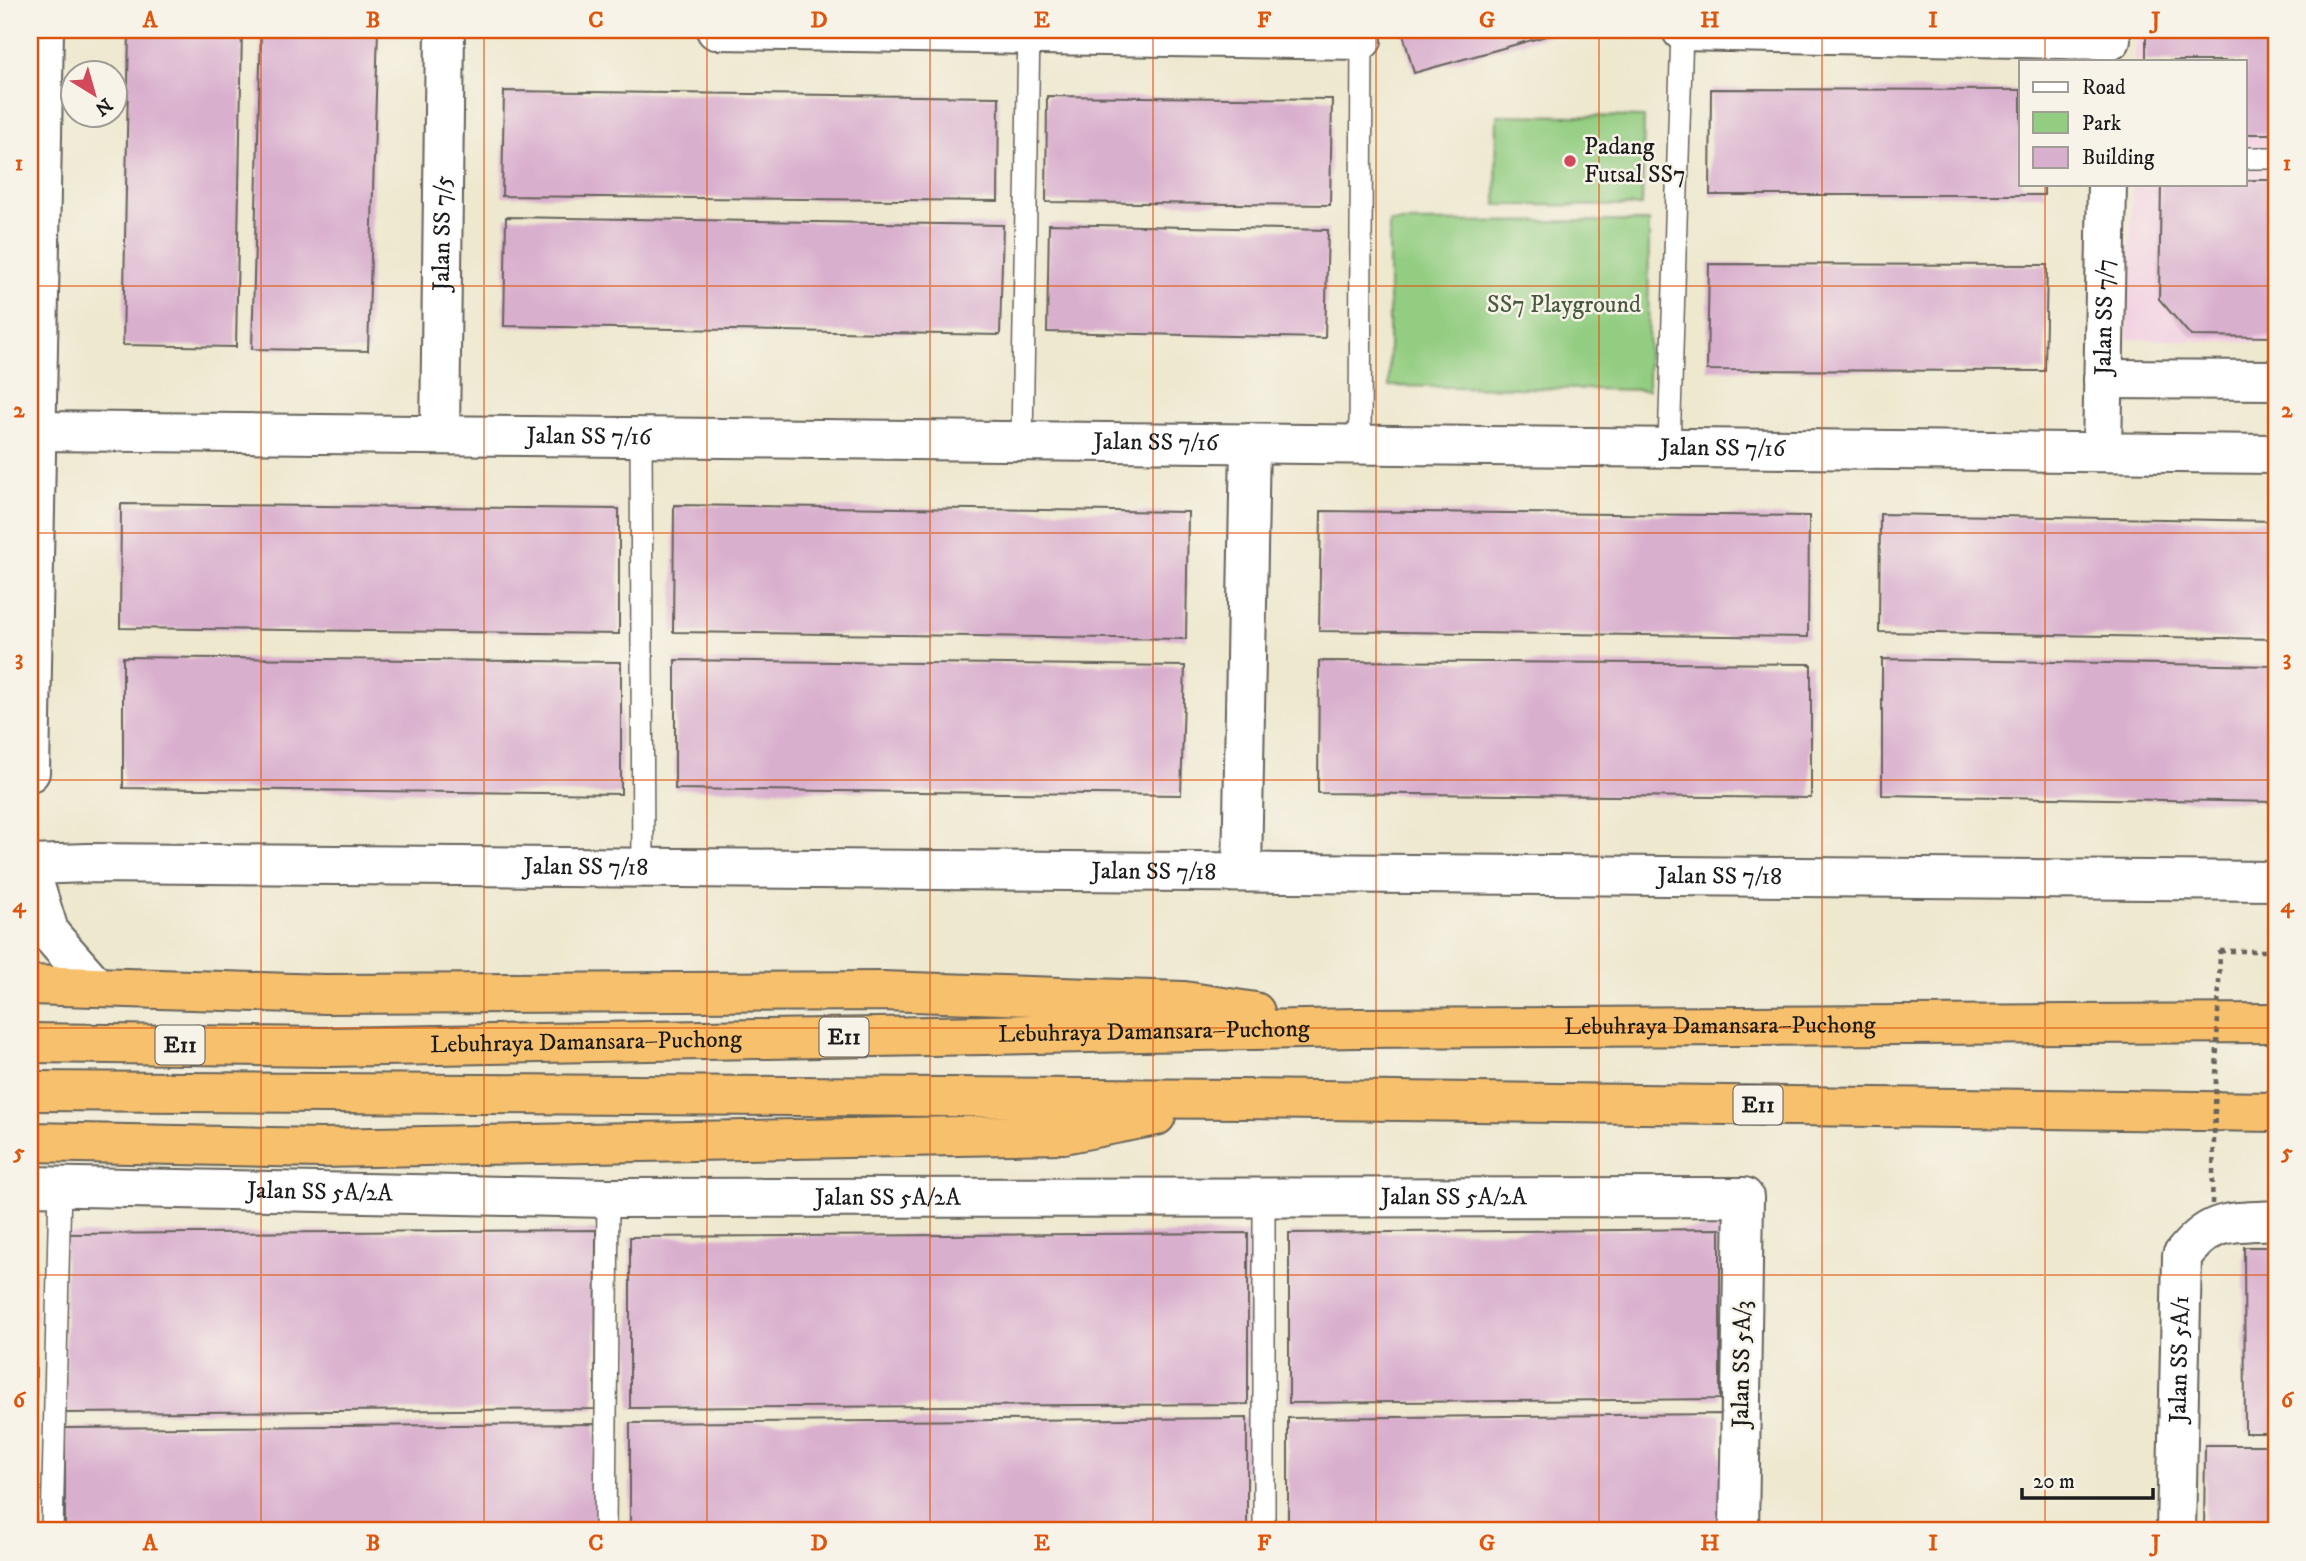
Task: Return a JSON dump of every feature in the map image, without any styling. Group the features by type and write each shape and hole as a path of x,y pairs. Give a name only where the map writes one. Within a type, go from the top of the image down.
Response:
{"highway":[{"path":"30,985 326,994 882,991 1184,1001 1359,1027"},
{"name":"Lebuhraya Damansara–Puchong","path":"30,1043 330,1047 1359,1027 2276,1023"},
{"name":"Lebuhraya Damansara–Puchong","path":"30,1091 1241,1100 2276,1112"},
{"path":"30,1142 321,1148 1064,1134 1241,1100"}],"street":[{"path":"30,772 44,30"},
{"name":"Jalan SS 7/5","path":"440,434 445,30"},
{"path":"716,30 1362,35"},
{"path":"1682,31 2111,44"},
{"name":"Jalan SS 7/7","path":"2102,452 2107,186"},
{"path":"2103,379 2276,380"},
{"name":"Jalan SS 7/16","path":"36,431 641,435 2276,454"},
{"path":"1241,872 1250,443"},
{"name":"Jalan SS 7/18","path":"30,865 88,863 2276,881"},
{"path":"30,870 50,934 95,985"},
{"name":"Jalan SS 5A/2A","path":"45,1186 608,1198 1744,1197"},
{"name":"Jalan SS 5A/3","path":"1739,1531 1744,1197"},
{"path":"2204,1220 2221,1224 2276,1220"},
{"name":"Jalan SS 5A/1","path":"2176,1531 2182,1256 2204,1220"}],"lane":[{"path":"1669,447 1682,31"},
{"path":"1022,440 1029,32"},
{"path":"1360,444 1362,35"},
{"path":"2246,158 2276,158"},
{"path":"641,435 643,867"},
{"path":"45,1186 52,1531"},
{"path":"1264,1196 1264,1531"},
{"path":"605,1531 608,1198"}],"path":[{"path":"2204,1220 2220,951 2276,951"}],"shaded area":[{"path":"2136,30 2276,30 2276,343 2127,339 2132,186 2246,186 2246,60 2135,60"}],"green space":[{"name":"Padang Futsal SS7","path":"1497,115 1644,117 1642,206 1496,205"},
{"name":"SS7 Playground","path":"1649,221 1648,390 1389,386 1389,222"}],"building":[{"path":"129,30 242,30 236,347 123,345 127,130 130,130"},
{"path":"261,30 378,30 368,351 252,349"},
{"path":"1402,30 1564,30 1564,31 1414,73"},
{"path":"2146,30 2276,30 2276,134 2246,134 2246,60 2146,60"},
{"path":"1711,89 2019,90 2019,186 2044,186 2044,195 1710,195"},
{"path":"504,91 999,97 998,201 502,196"},
{"path":"1047,96 1332,99 1330,205 1046,202"},
{"path":"2246,180 2276,180 2276,337 2191,336 2159,299 2161,186 2246,186"},
{"path":"506,217 1003,225 1000,335 504,326"},
{"path":"1049,224 1328,230 1325,338 1047,332"},
{"path":"1709,264 2047,265 2045,371 1707,370"},
{"path":"121,504 619,509 619,634 120,628"},
{"path":"674,505 1188,512 1186,639 673,632"},
{"path":"1321,511 1809,516 1808,637 1319,631"},
{"path":"1880,514 2276,521 2276,639 1879,632"},
{"path":"123,657 621,662 621,794 123,788"},
{"path":"1882,659 2276,666 2276,802 1882,795"},
{"path":"675,660 1185,666 1181,795 675,789"},
{"path":"1319,661 1811,664 1811,798 1318,793"},
{"path":"30,1219 35,1219 36,1398 30,1398"},
{"path":"1720,1229 1720,1399 1289,1403 1289,1233"},
{"path":"596,1230 595,1409 66,1413 65,1234"},
{"path":"1248,1233 1248,1404 630,1408 630,1237"},
{"path":"2244,1247 2276,1247 2276,1433 2245,1433"},
{"path":"1721,1414 1721,1531 1288,1531 1288,1418"},
{"path":"1247,1418 1247,1531 630,1531 630,1423"},
{"path":"30,1421 36,1421 36,1531 30,1531"},
{"path":"595,1424 596,1531 65,1531 65,1428"},
{"path":"2205,1445 2276,1445 2276,1531 2204,1531"},
{"path":"1940,1528 1940,1531 1822,1531 1822,1529"},
{"path":"2147,1528 2147,1531 1972,1531 1972,1529"}],"place":[{"name":"Padang Futsal SS7","path":"1570,161"}]}
